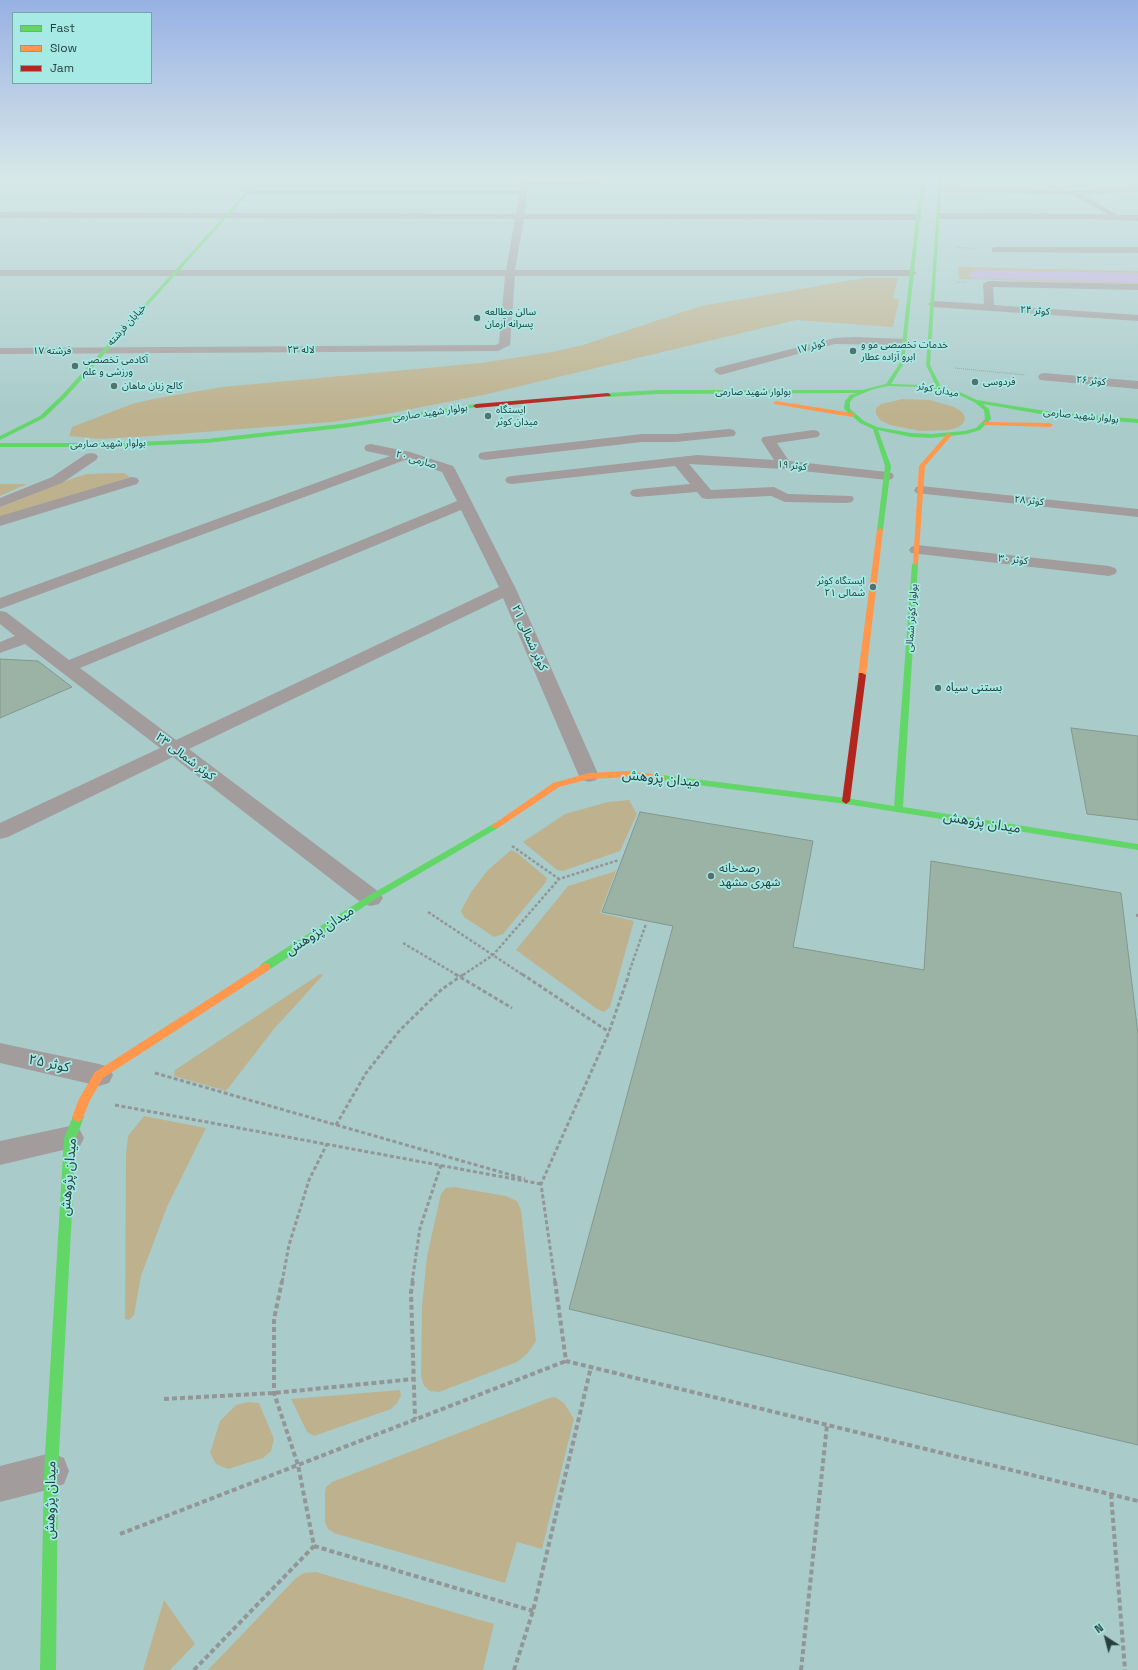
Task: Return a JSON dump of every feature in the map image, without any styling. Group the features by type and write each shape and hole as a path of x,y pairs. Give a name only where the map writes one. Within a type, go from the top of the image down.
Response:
{"street":[{"name":"خیابان فرشته","path":"0,438 42,424 64,396 189,257"},
{"path":"510,274 513,257"},
{"path":"888,385 902,363 914,257"},
{"path":"935,257 928,365 940,388"},
{"path":"0,273 912,274"},
{"name":"لاله ۲۳","path":"104,351 498,348 504,345 510,274"},
{"path":"989,308 988,284 1138,287"},
{"name":"کوثر ۲۴","path":"933,304 1138,318"},
{"name":"کوثر ۱۷","path":"720,371 835,341 854,340 904,342"},
{"name":"فرشته ۱۷","path":"0,351 104,351"},
{"name":"کوثر ۲۶","path":"1044,377 1138,385"},
{"name":"میدان کوثر","path":"860,391 888,385 910,385 940,388 976,401 986,409 988,414 986,423"},
{"path":"860,391 852,396 847,402 847,409 852,415 875,428 911,435 949,436 978,429 986,423"},
{"name":"بولوار شهید صارمی","path":"0,445 115,445 206,441 350,425 414,414 486,405 606,395 664,392 860,391"},
{"name":"بولوار شهید صارمی","path":"976,401 1052,414 1138,421"},
{"name":"بولوار شهید صارمی","path":"766,403 782,403 852,415"},
{"name":"بولوار شهید صارمی","path":"986,423 1061,426"},
{"path":"42,424 40,440 42,445"},
{"path":"846,801 888,466 875,428"},
{"path":"485,456 642,438 676,438 729,433"},
{"path":"784,465 768,440 813,434"},
{"name":"بولوار کوثر شمالی","path":"898,810 922,466 949,436"},
{"path":"676,438 697,459"},
{"name":"صارمی ۲۰","path":"371,448 404,455 448,469 465,503"},
{"path":"0,604 404,455"},
{"name":"بولوار شهید صارمی","path":"77,457 95,457"},
{"path":"0,503 57,480 95,457"},
{"name":"کوثر ۱۹","path":"512,480 697,459 784,465 887,476"},
{"path":"678,461 707,496 774,491 785,498 847,499"},
{"path":"0,521 132,481"},
{"path":"637,493 700,487"},
{"name":"کوثر ۲۸","path":"921,490 1138,513"},
{"path":"67,667 465,503"},
{"name":"کوثر شمالی ۲۱","path":"465,503 508,589 589,776"},
{"name":"کوثر ۳۰","path":"917,550 1109,571"},
{"path":"0,832 508,589"},
{"name":"کوثر شمالی ۲۳","path":"0,616 371,898"},
{"path":"0,648 27,637"},
{"name":"میدان پژوهش","path":"48,1670 51,1470 70,1138 85,1099 108,1068 371,898 488,830 556,785 589,776 627,774 846,801 1138,847"},
{"name":"کوثر ۲۵","path":"0,1053 108,1068"},
{"path":"0,1153 70,1138"},
{"path":"0,1484 51,1470"}],"path":[{"path":"934,281 988,284"},
{"path":"928,365 1044,377"},
{"path":"488,830 559,879"},
{"path":"336,1125 366,1073 400,1030 442,989 493,955 559,879 618,860"},
{"path":"428,912 609,1032"},
{"path":"566,1361 541,1184 609,1032 646,924"},
{"path":"403,943 512,1008"},
{"path":"108,1068 336,1125 541,1184"},
{"path":"85,1099 541,1184"},
{"path":"314,1546 298,1465 274,1393 274,1319 289,1245 309,1180 327,1144"},
{"path":"416,1419 411,1292 420,1228 440,1165"},
{"path":"120,1534 566,1361 1138,1501"},
{"path":"514,1670 533,1611 592,1367"},
{"path":"164,1399 274,1393 414,1379"},
{"path":"801,1670 827,1425"},
{"path":"1111,1494 1125,1670"},
{"path":"314,1546 533,1611"},
{"path":"194,1670 314,1546"}],"shaded area":[{"path":"958,267 1138,271 1138,284 959,279"},
{"path":"864,278 898,278 893,297 899,300 893,327 796,320 483,395 386,414 332,422 100,439 69,436 72,427 132,404 153,399 222,387 481,363 552,352 583,345 701,306"},
{"path":"903,399 930,400 954,407 962,412 965,417 964,422 959,427 949,430 920,431 890,425 880,420 876,414 876,408 881,404"},
{"path":"124,473 131,478 0,519 0,507 54,485 86,474"},
{"path":"0,484 27,484 0,496"},
{"path":"629,800 637,814 620,851 563,871 557,870 523,842 565,814 608,802"},
{"path":"511,850 516,852 547,878 546,882 503,934 494,937 464,917 461,911 471,892 488,870"},
{"path":"616,871 600,913 634,921 610,1007 604,1012 597,1009 516,950 568,886"},
{"path":"320,974 323,975 274,1029 226,1091 174,1076 175,1070"},
{"path":"144,1116 206,1128 167,1207 141,1276 134,1315 129,1320 125,1319 126,1155 128,1136"},
{"path":"454,1187 506,1196 517,1201 521,1210 536,1341 528,1353 517,1362 439,1392 430,1391 424,1386 421,1376 422,1306 427,1256 441,1194 446,1188"},
{"path":"400,1390 401,1396 391,1409 314,1436 307,1432 291,1399"},
{"path":"555,1397 564,1403 574,1419 542,1549 517,1542 505,1583 334,1533 328,1529 325,1522 325,1492 326,1487 332,1482 549,1398"},
{"path":"248,1402 259,1403 274,1439 271,1451 263,1458 228,1469 216,1464 210,1453 220,1421 236,1405"},
{"path":"316,1572 494,1624 483,1670 208,1670 296,1578 304,1573"},
{"path":"164,1600 195,1644 170,1670 143,1670"}],"building":[{"path":"0,659 38,661 72,687 0,718"},
{"path":"1071,728 1138,736 1138,820 1087,814"},
{"path":"640,812 813,841 793,947 924,970 931,861 1121,893 1138,1034 1138,1445 569,1309 673,926 602,912"}],"waterway":[{"path":"976,275 1138,278"}],"traffic: fast":[{"path":"0,438 42,417 64,396 189,257"},
{"path":"888,385 902,363 914,257"},
{"path":"936,257 928,365 940,388"},
{"path":"888,385 922,386 960,394 976,401 986,409 988,419 978,429 965,433 931,436 911,435 875,428 862,422 847,409 847,402 852,396 873,388 888,385"},
{"path":"608,395 657,392 860,391"},
{"path":"976,401 1052,414 1138,421"},
{"path":"0,445 115,445 206,441 350,425 476,406"},
{"path":"875,428 888,466 880,530"},
{"path":"898,810 915,564"},
{"path":"662,778 846,801 1138,847"},
{"path":"265,967 371,898 495,826"},
{"path":"48,1670 51,1471 70,1138 78,1117"}],"traffic: slow":[{"path":"776,403 852,415"},
{"path":"986,423 1050,425"},
{"path":"915,564 922,466 949,435"},
{"path":"862,675 880,530"},
{"path":"495,826 556,785 589,776 627,774 662,778"},
{"path":"78,1117 85,1099 99,1075 265,967"}],"traffic: jam":[{"path":"476,406 608,395"},
{"path":"846,801 862,675"}],"place":[{"name":"سالن مطالعه پسرانه آرمان","path":"477,318"},
{"name":"خدمات تخصصی مو و ابرو آزاده عطار","path":"853,351"},
{"name":"آکادمی تخصصی ورزشی و علم","path":"75,366"},
{"name":"فردوسی","path":"975,382"},
{"name":"کالج زبان ماهان","path":"114,386"},
{"name":"ایستگاه میدان کوثر","path":"488,416"},
{"name":"ایستگاه کوثر شمالی ۲۱","path":"873,587"},
{"name":"بستنی سیاه","path":"938,688"},
{"name":"رصدخانه شهری مشهد","path":"711,876"}]}
